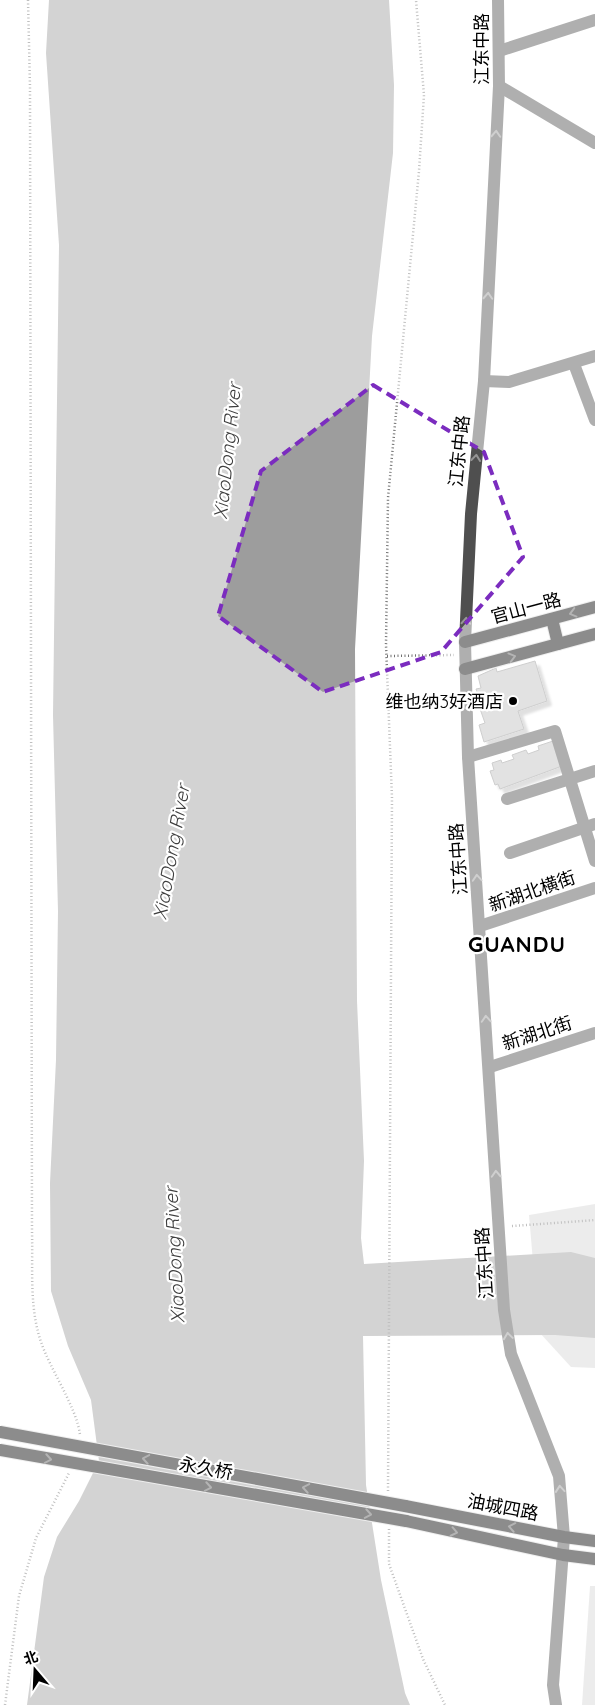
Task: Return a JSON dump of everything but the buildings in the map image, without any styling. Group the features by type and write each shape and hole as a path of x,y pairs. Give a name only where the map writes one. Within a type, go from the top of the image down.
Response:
{"main road":[{"name":"官山一路","path":"465,648 595,607"},
{"path":"552,619 558,644"},
{"path":"465,669 595,634"},
{"name":"永久桥","path":"0,1432 405,1506"},
{"name":"永久桥","path":"0,1450 406,1521"},
{"name":"油城四路","path":"405,1506 564,1537 595,1541"},
{"name":"油城四路","path":"406,1521 563,1555 595,1559"}],"street":[{"name":"江东中路","path":"498,0 499,86 484,381 471,514 465,669 468,757 490,1067 504,1310 510,1354 559,1476 564,1537 553,1685 556,1705"},
{"path":"499,51 595,20"},
{"path":"499,86 595,143"},
{"path":"484,381 509,382 574,364 595,356"},
{"path":"574,364 595,420"},
{"path":"468,757 555,731 570,779 590,826 595,860"},
{"path":"506,800 595,771"},
{"path":"510,854 590,826"},
{"name":"新湖北横街","path":"480,926 595,888"},
{"name":"新湖北街","path":"490,1067 595,1033"}],"path":[{"path":"28,0 30,137 32,1231 34,1311 41,1342 80,1432 78,1441"},
{"path":"388,1498 392,798 387,656 388,498 424,95 416,0"},
{"path":"387,656 465,648"},
{"path":"499,1227 595,1220"},
{"path":"5,1705 19,1596 36,1538 72,1466"},
{"path":"388,1526 389,1564 423,1659 445,1705"}],"highlighted area":[{"path":"373,385 484,452 523,557 441,652 323,692 218,616 261,471"}],"shaded area":[{"path":"595,1204 595,1368 571,1367 539,1332 529,1215"},
{"path":"590,1586 595,1586 595,1705 582,1705"}],"water":[{"name":"XiaoDong River","path":"49,0 389,0 394,85 393,153 372,336 355,649 357,1001 364,1161 361,1238 364,1264 571,1252 595,1258 595,1338 555,1335 363,1336 366,1485 381,1580 405,1693 410,1705 27,1705 44,1577 57,1537 79,1501 99,1461 91,1400 68,1346 51,1291 50,1183 56,1060 58,911 53,715 59,245 46,53"}],"place":[{"name":"维也纳3好酒店","path":"513,701"}],"district":[{"name":"GUANDU","path":"517,944"}]}
